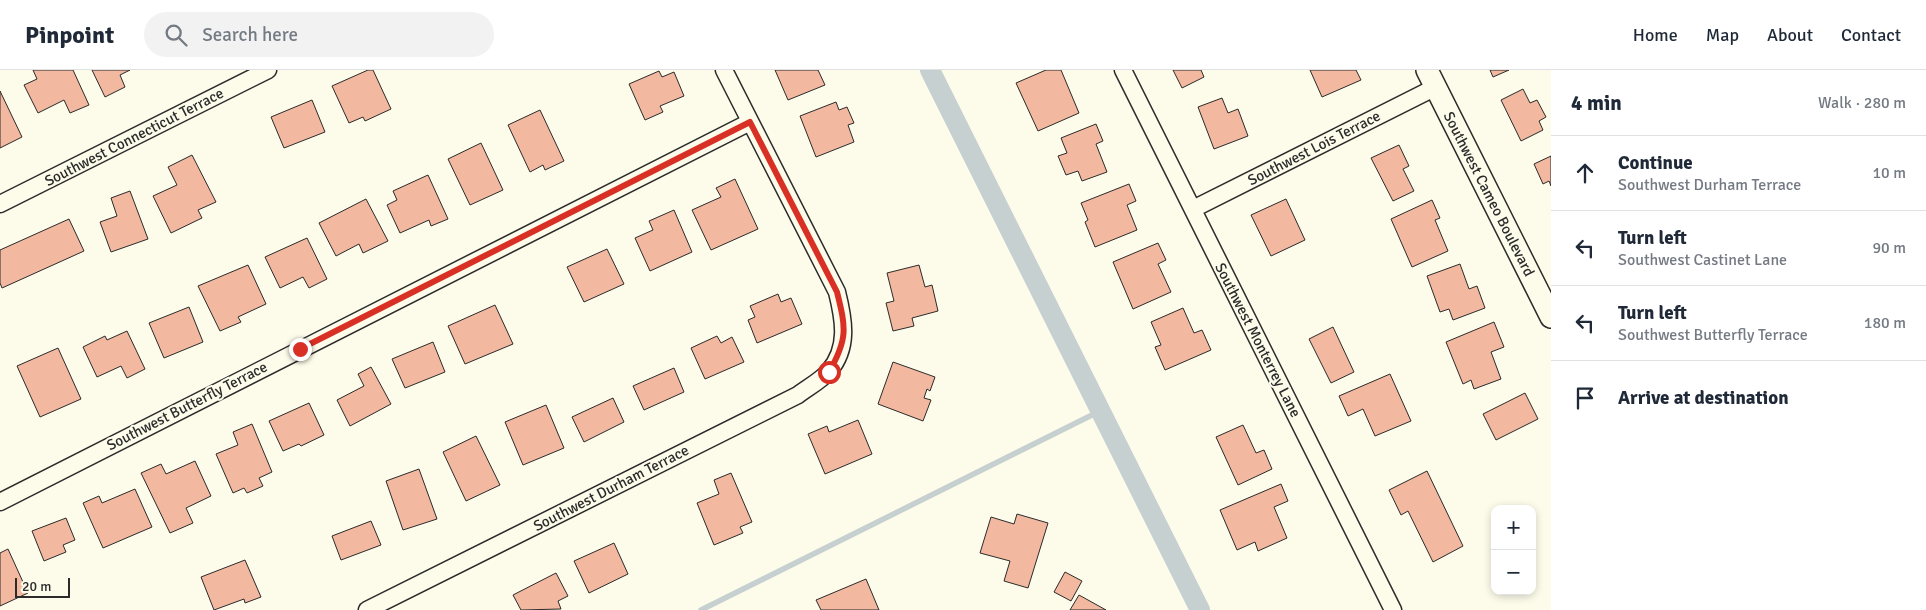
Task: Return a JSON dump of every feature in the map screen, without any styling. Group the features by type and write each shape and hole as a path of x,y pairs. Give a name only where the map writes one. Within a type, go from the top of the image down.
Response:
{"street":[{"name":"Southwest Connecticut Terrace","path":"0,204 268,70"},
{"path":"724,70 750,122"},
{"name":"Southwest Monterrey Lane","path":"1123,70 1393,610"},
{"name":"Southwest Lois Terrace","path":"1193,209 1432,79"},
{"name":"Southwest Cameo Boulevard","path":"1432,79 1551,317"},
{"name":"Southwest Durham Terrace","path":"367,610 798,395 829,372 842,350 844,320 837,292 750,122"},
{"name":"Southwest Butterfly Terrace","path":"0,502 750,122"}],"building":[{"path":"33,70 73,70 89,105 70,113 64,100 38,113 24,85 37,79"},
{"path":"92,70 130,70 120,75 125,87 105,97"},
{"path":"368,70 373,70 391,109 365,121 363,117 349,123 332,86"},
{"path":"775,70 818,70 825,85 788,100"},
{"path":"1046,70 1061,70 1079,113 1038,131 1016,83"},
{"path":"1173,70 1201,70 1204,77 1182,88"},
{"path":"1310,70 1356,70 1361,80 1322,97"},
{"path":"1490,70 1509,70 1493,77"},
{"path":"659,71 662,77 674,72 684,96 660,106 663,112 645,120 629,84"},
{"path":"1523,89 1530,103 1537,100 1546,117 1539,121 1543,130 1521,141 1501,100"},
{"path":"0,91 22,137 0,148"},
{"path":"1222,98 1228,113 1238,109 1248,136 1214,149 1198,107"},
{"path":"312,100 325,132 284,148 271,117"},
{"path":"836,102 839,110 847,107 854,123 848,125 854,142 816,157 800,116"},
{"path":"540,110 564,161 545,170 543,165 530,172 508,125"},
{"path":"1096,124 1103,141 1096,144 1107,172 1082,181 1078,171 1066,175 1058,156 1067,153 1061,138"},
{"path":"481,143 503,190 470,205 448,159"},
{"path":"1399,145 1409,166 1403,169 1414,191 1393,201 1371,158"},
{"path":"192,155 216,202 198,210 202,218 171,233 153,196 177,185 168,167"},
{"path":"1551,156 1551,186 1549,181 1543,184 1534,164"},
{"path":"428,175 448,219 431,226 429,220 400,233 387,205 397,200 393,191"},
{"path":"735,179 758,229 711,250 692,210 721,197 716,188"},
{"path":"1129,184 1136,201 1127,205 1137,230 1095,247 1085,222 1088,220 1081,203"},
{"path":"130,191 148,239 111,252 100,222 117,216 111,198"},
{"path":"366,199 388,241 363,253 359,244 336,256 319,223"},
{"path":"1286,199 1305,240 1271,256 1251,215"},
{"path":"1432,200 1440,218 1435,220 1448,251 1412,267 1391,219"},
{"path":"674,210 692,252 650,271 635,238 653,230 649,221"},
{"path":"69,219 84,251 2,288 0,283 0,250"},
{"path":"307,238 327,279 309,288 303,277 280,288 265,257"},
{"path":"1158,243 1166,260 1158,264 1171,292 1133,309 1113,262"},
{"path":"607,249 624,284 584,302 567,267"},
{"path":"1460,264 1469,289 1477,286 1485,308 1453,320 1449,309 1440,312 1427,276"},
{"path":"248,265 266,304 238,317 241,322 220,331 198,286"},
{"path":"919,265 925,287 932,285 938,311 912,318 914,326 893,331 886,303 894,301 887,273"},
{"path":"778,294 781,302 791,298 802,324 757,343 748,320 755,317 750,306"},
{"path":"495,305 513,344 465,364 448,326"},
{"path":"189,307 203,342 164,358 149,323"},
{"path":"1183,308 1194,333 1202,330 1211,350 1165,370 1155,347 1161,345 1151,322"},
{"path":"1494,322 1504,347 1491,352 1501,379 1474,389 1471,380 1463,384 1446,342"},
{"path":"1333,327 1354,372 1331,383 1309,339"},
{"path":"127,331 145,369 127,378 121,366 97,377 83,347 105,336 107,340"},
{"path":"717,336 721,343 732,337 744,362 705,379 691,348"},
{"path":"433,342 445,372 405,388 392,359"},
{"path":"58,348 81,399 40,417 17,366"},
{"path":"893,362 935,377 930,391 927,389 924,398 931,400 923,421 878,404"},
{"path":"371,367 391,404 350,426 337,400 364,386 358,374"},
{"path":"674,368 684,392 644,410 633,386"},
{"path":"1390,374 1411,421 1375,436 1363,409 1348,416 1339,396"},
{"path":"1525,393 1538,419 1496,440 1483,414"},
{"path":"613,398 624,422 584,442 572,417"},
{"path":"309,403 324,435 301,446 299,444 283,451 269,421"},
{"path":"546,405 564,448 523,465 505,422"},
{"path":"858,420 872,454 825,474 808,434 827,426 829,432"},
{"path":"252,424 272,472 259,478 263,486 247,493 244,488 233,493 216,454 238,445 233,432"},
{"path":"1243,425 1256,453 1264,450 1272,469 1238,485 1216,437"},
{"path":"476,436 500,485 466,501 443,452"},
{"path":"195,461 211,496 186,508 193,523 170,533 141,473 161,464 166,474"},
{"path":"419,469 437,519 403,530 386,481"},
{"path":"1427,471 1463,546 1433,562 1408,511 1401,515 1389,490"},
{"path":"731,473 752,522 740,527 743,533 714,545 697,503 719,494 714,480"},
{"path":"1281,484 1288,501 1274,507 1287,538 1258,551 1255,542 1237,550 1220,510"},
{"path":"135,489 152,527 103,548 83,503 99,496 102,503"},
{"path":"1017,514 1048,523 1028,588 1004,581 1010,561 980,553 991,517 1014,524"},
{"path":"66,518 75,540 63,545 66,552 44,561 32,531"},
{"path":"371,521 381,545 341,560 332,536"},
{"path":"614,543 628,574 589,593 574,561"},
{"path":"8,549 28,593 0,606 0,553"},
{"path":"245,560 261,597 245,603 244,599 214,610 201,577"},
{"path":"1065,572 1082,581 1071,601 1054,592"},
{"path":"556,573 568,596 558,601 561,609 521,610 513,595"},
{"path":"866,579 879,610 821,610 816,600"},
{"path":"1079,595 1106,610 1070,610"}],"waterway":[{"path":"930,70 1200,610"},
{"path":"701,610 1100,411"}],"route":[{"path":"300,349 750,122 837,292 844,320 842,350 829,372"}]}
